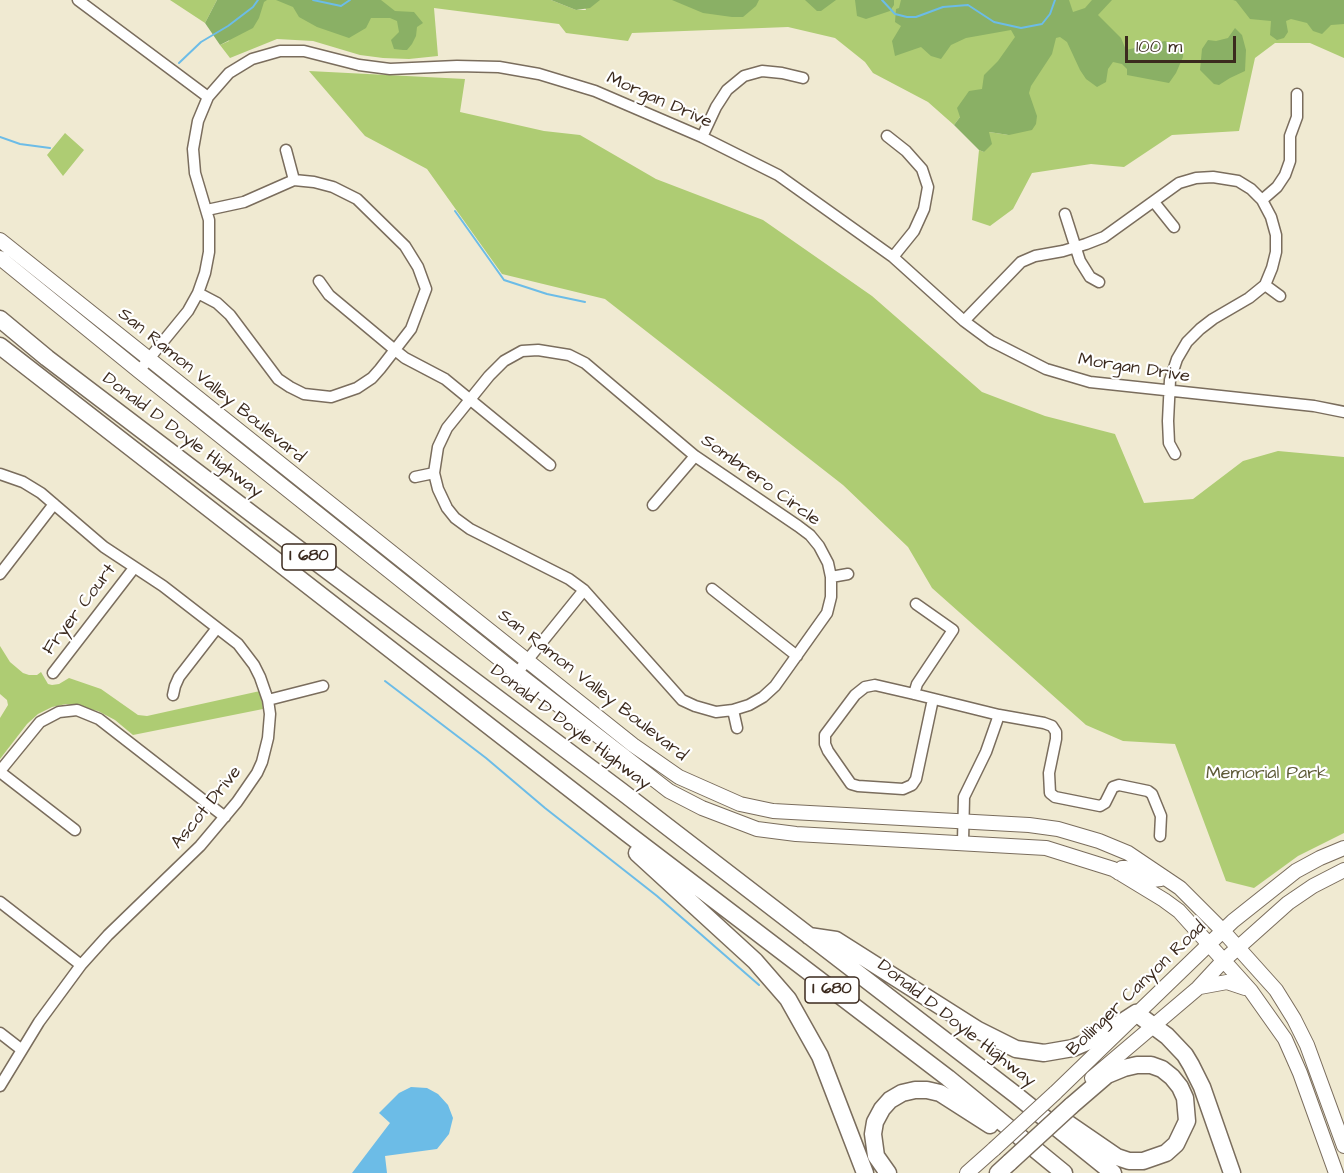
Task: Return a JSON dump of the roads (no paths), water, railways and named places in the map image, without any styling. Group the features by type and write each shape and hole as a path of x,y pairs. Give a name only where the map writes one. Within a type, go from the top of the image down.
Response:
{"highway":[{"name":"Donald D Doyle Highway","path":"0,319 256,517 612,784 1016,1095 1113,1173"},
{"name":"I 680","path":"0,346 628,834 948,1078 1064,1173"},
{"path":"628,834 636,853 755,961 788,999 820,1056 865,1173"},
{"path":"809,936 836,940 978,1030 1016,1049 1044,1053 1073,1048 1098,1037 1136,1013 1154,1025 1185,1055 1195,1072 1232,1173"},
{"path":"1002,1160 1064,1100 1107,1075 1137,1065 1151,1065 1162,1069 1180,1087 1185,1098 1187,1121 1176,1144 1166,1153 1143,1161 1129,1161 1106,1151 1028,1095 1016,1095"},
{"path":"888,1173 881,1166 873,1145 875,1122 890,1100 915,1090 940,1093 1021,1147 1033,1149"}],"main road":[{"name":"San Ramon Valley Boulevard","path":"0,240 633,745 679,777 740,804 773,811 964,821 1058,829 1099,841 1128,853 1180,888 1223,931 1276,990 1307,1045 1344,1146"},
{"name":"San Ramon Valley Boulevard","path":"0,258 517,673 669,791 702,808 757,829 796,834 1046,848 1113,869 1164,900 1179,911 1251,991 1285,1039 1300,1073 1336,1173"},
{"name":"Bollinger Canyon Road","path":"1064,1100 1136,1013 1223,931 1296,871 1344,848"},
{"path":"1119,873 1122,868 1126,868 1152,880 1166,879"},
{"name":"Bollinger Canyon Road","path":"1064,1100 1198,987 1223,961 1294,898 1344,870"},
{"path":"1198,987 1227,981 1251,991"},
{"path":"967,1173 1002,1160"},
{"path":"988,1173 1002,1160"}],"street":[{"path":"78,0 208,97"},
{"name":"Morgan Drive","path":"139,371 188,311 198,293 209,252 207,210 195,173 193,149 198,121 208,97 229,73 252,59 280,51 304,51 359,65 390,69 499,67 538,74 595,91 702,137 778,175 893,257 964,321 991,341 1046,369 1090,382 1314,406 1344,412"},
{"path":"702,137 727,90 744,76 762,71 803,78"},
{"path":"1262,200 1277,187 1290,161 1290,136 1297,117 1297,94"},
{"path":"887,136 906,151 922,169 928,187 924,209 914,231 893,257"},
{"path":"286,150 294,180"},
{"path":"964,321 1021,262 1035,256 1076,248 1104,237 1179,183 1196,178 1213,177 1238,182 1251,189 1262,200 1271,217 1276,235 1276,252 1265,285 1250,298 1213,319 1187,342 1176,359 1170,380 1168,421 1169,443 1175,454"},
{"path":"198,293 217,303 230,315 278,379 304,394 331,397 349,392 365,383 380,369 411,329 431,288 405,246 357,199 333,187 294,180 244,202 207,210"},
{"path":"1154,202 1174,227"},
{"path":"1065,214 1084,270 1099,282"},
{"path":"319,282 329,295 405,358 445,379 550,465"},
{"path":"1265,285 1280,296"},
{"name":"Sombrero Circle","path":"521,346 553,351 585,363 695,456 810,535 828,563 831,597 827,613 775,686 763,697 733,710 716,712 682,700 584,590 569,579 470,529 455,518 447,508 438,489 434,473 438,447 447,428 470,398 496,368 521,346"},
{"path":"331,397 332,408"},
{"path":"653,505 695,456"},
{"path":"415,477 434,473"},
{"name":"Ascot Drive","path":"0,474 32,487 88,534 163,586 238,644 254,665 268,699 270,726 262,762 250,784 200,846 108,935 81,965 55,999 0,1086"},
{"path":"0,574 54,504"},
{"name":"Fryer Court","path":"54,673 134,568"},
{"path":"831,577 848,573"},
{"path":"712,589 797,657"},
{"path":"517,673 584,590"},
{"path":"914,694 917,684 953,630 916,604"},
{"path":"173,695 179,677 217,628"},
{"path":"933,699 919,768 912,785 903,789 851,784 828,751 825,735 855,695 865,687 875,685 1052,726 1056,732 1056,739 1048,773 1050,793 1055,797 1100,806 1105,803 1113,787 1119,785 1148,791 1152,794 1161,816 1160,836"},
{"path":"268,699 323,686"},
{"path":"75,830 0,772 40,722 59,712 77,710 99,719 225,817"},
{"path":"733,710 737,728"},
{"path":"963,842 964,796 986,752 999,715"},
{"path":"0,902 81,965"},
{"path":"0,1033 22,1050"}],"water":[{"path":"411,1087 427,1088 438,1094 448,1105 453,1118 449,1134 437,1149 385,1156 387,1173 352,1173 390,1123 379,1113 399,1093"}],"waterway":[{"path":"179,63 201,42 228,26 253,7 258,0"},
{"path":"313,0 341,6 350,0"},
{"path":"882,0 895,14 907,17 916,17 943,7 968,5 994,22 1021,28 1042,24 1050,14 1055,0"},
{"path":"0,137 20,144 50,148"},
{"path":"455,211 504,280 547,294 585,302"},
{"path":"385,681 486,758 545,808 657,896 759,985"}],"park label":[{"name":"Memorial Park","path":"1267,774"}]}
